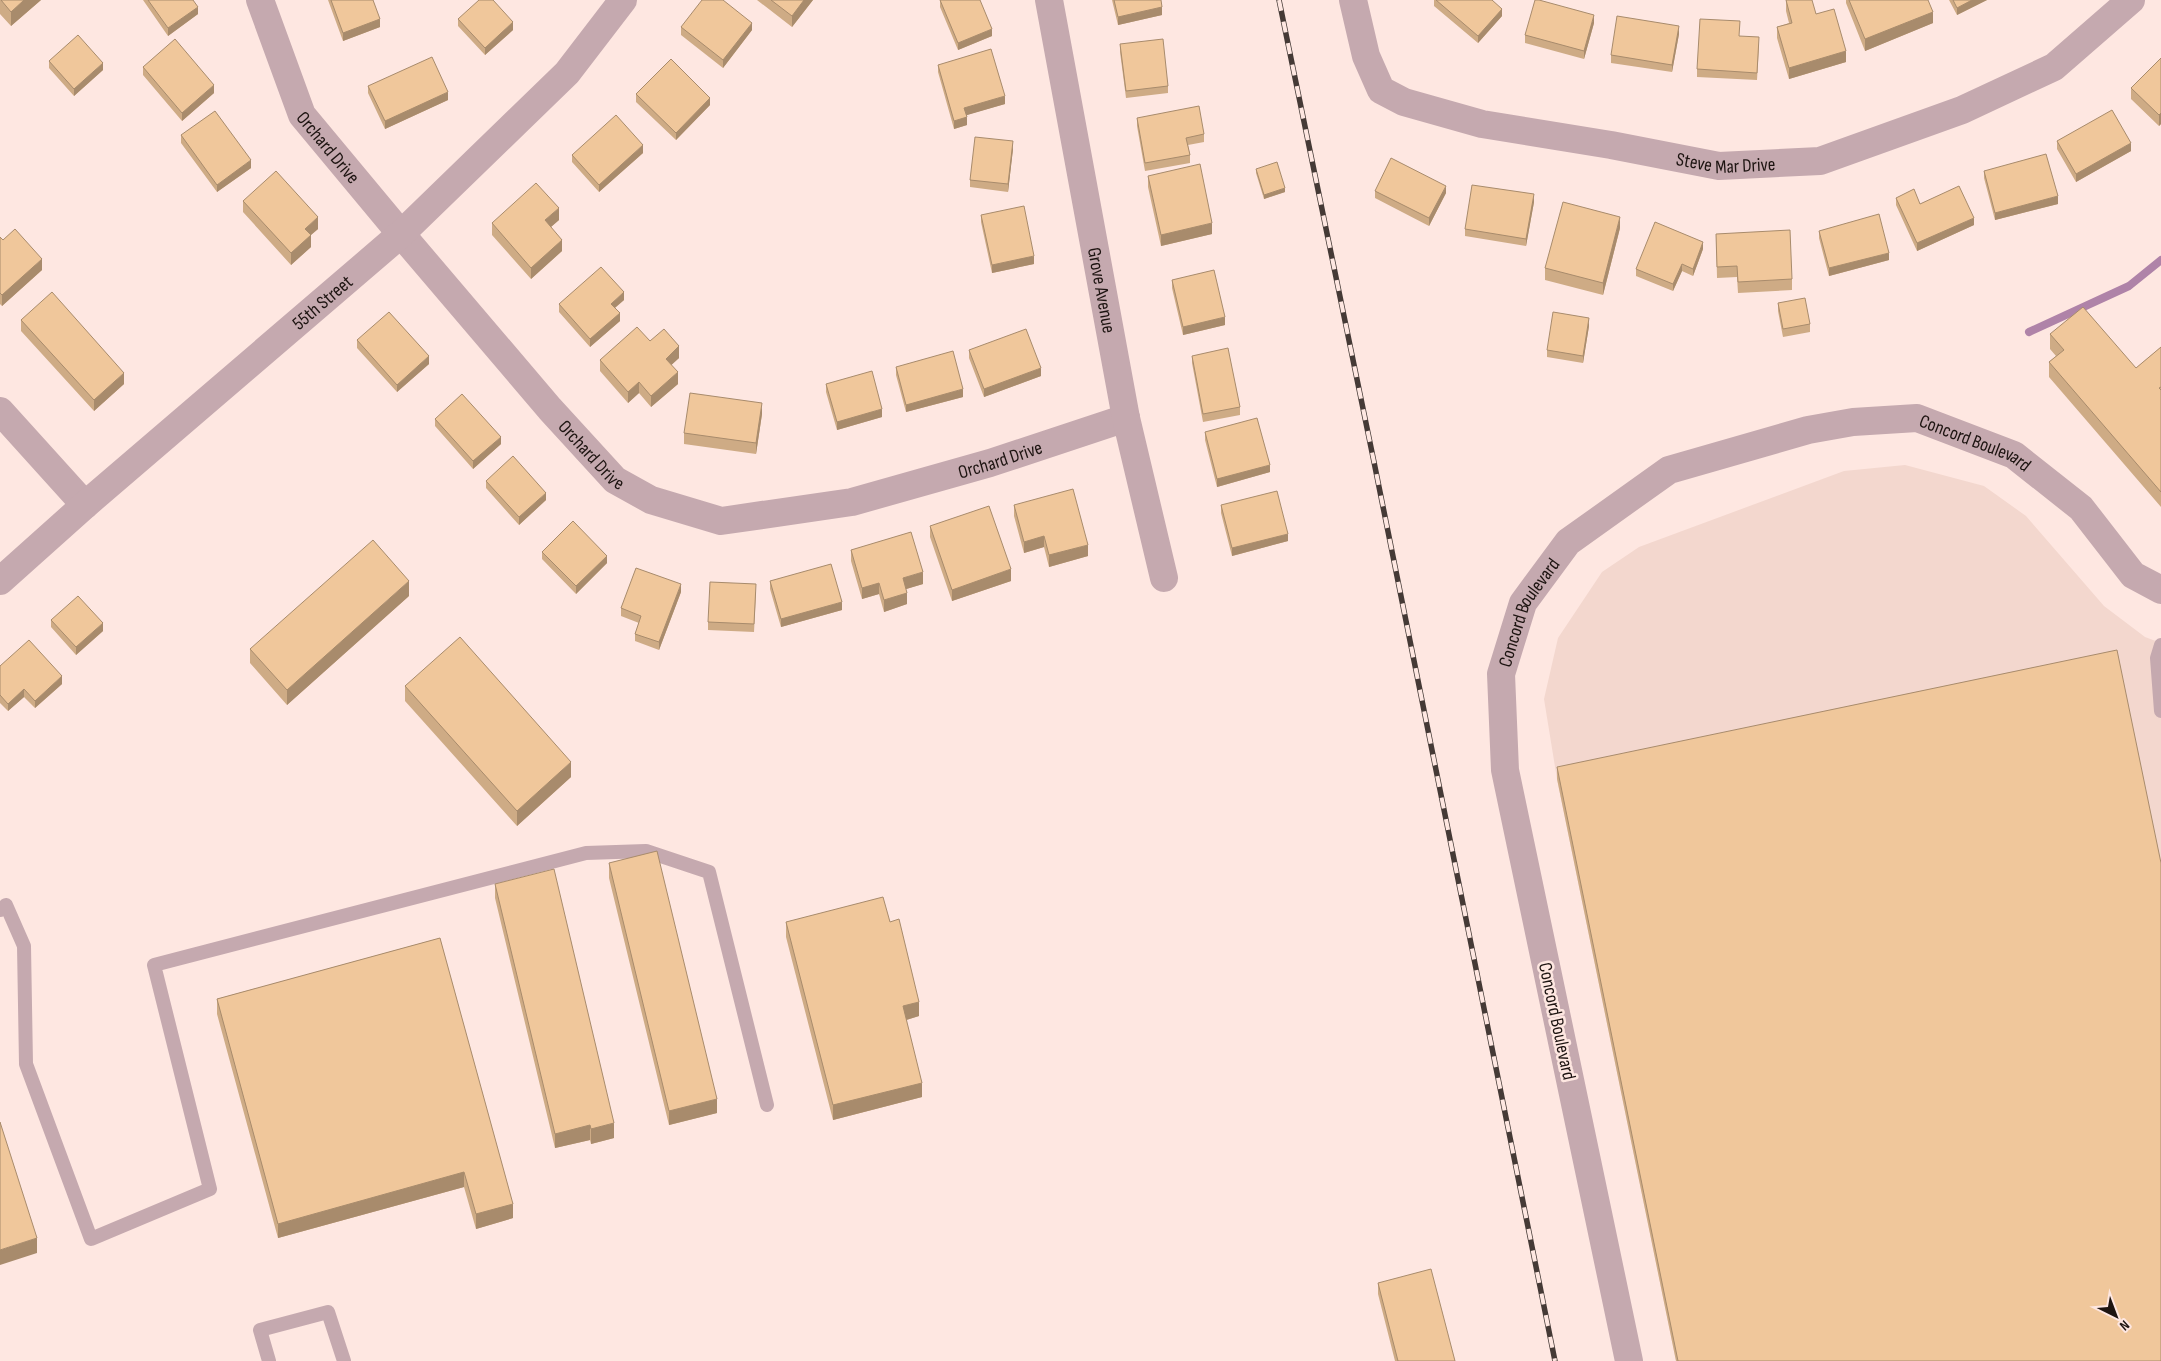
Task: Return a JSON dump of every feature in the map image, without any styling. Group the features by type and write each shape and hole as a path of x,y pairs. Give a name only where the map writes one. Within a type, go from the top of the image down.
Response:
{"street":[{"name":"Orchard Drive","path":"260,0 302,114 550,409 615,480 651,500 721,521 852,502 990,463 1126,418"},
{"name":"55th Street","path":"0,581 85,504 401,234 567,73 623,0"},
{"name":"Grove Avenue","path":"1049,0 1126,418 1164,578"},
{"name":"Steve Mar Drive","path":"1354,0 1366,56 1381,90 1404,102 1482,124 1612,145 1719,166 1820,161 1962,110 2054,67 2131,0"},
{"path":"0,411 85,504"},
{"name":"Concord Boulevard","path":"1629,1361 1505,770 1501,674 1523,603 1568,542 1669,470 1808,430 1853,422 1917,418 2014,455 2081,508 2133,575 2161,590"}],"lane":[{"path":"2161,645 2157,658 2161,711"},
{"path":"0,910 6,905 24,946 26,1064 91,1239 210,1188 154,965 586,853 646,851 709,872 767,1105"},
{"path":"269,1361 260,1330 328,1312 344,1361"}],"shaded area":[{"path":"1905,465 1984,486 2026,516 2104,606 2145,637 2161,643 2161,1361 1676,1361 1557,779 1544,699 1558,638 1602,572 1639,547 1844,471"}],"building":[{"path":"1,0 24,0 11,12"},
{"path":"148,0 193,0 198,7 168,28"},
{"path":"331,0 373,0 380,19 343,33"},
{"path":"479,0 493,0 513,22 485,48 458,19"},
{"path":"702,0 723,0 752,23 723,60 681,27"},
{"path":"771,0 804,0 792,16"},
{"path":"940,0 980,0 992,29 958,43"},
{"path":"1114,0 1161,0 1162,7 1118,17"},
{"path":"1436,0 1492,0 1502,9 1478,36"},
{"path":"1535,0 1594,15 1584,51 1525,35"},
{"path":"1786,0 1812,0 1816,14 1834,9 1846,51 1789,68 1777,27 1792,23"},
{"path":"1849,0 1928,0 1933,12 1865,39"},
{"path":"1953,0 1972,0 1957,8"},
{"path":"1617,16 1679,26 1672,65 1611,55"},
{"path":"1700,19 1740,21 1739,36 1759,37 1757,73 1697,69"},
{"path":"78,35 103,63 74,89 49,61"},
{"path":"175,39 214,85 182,113 143,67"},
{"path":"1163,39 1168,86 1126,91 1120,44"},
{"path":"991,49 1005,96 964,108 967,117 954,121 938,65"},
{"path":"432,57 448,92 385,121 368,86"},
{"path":"2161,58 2161,113 2159,115 2131,88"},
{"path":"671,59 710,98 676,133 636,94"},
{"path":"1199,106 1204,134 1186,138 1190,155 1145,163 1137,118"},
{"path":"2112,110 2131,143 2076,174 2057,141"},
{"path":"215,111 251,160 217,185 181,135"},
{"path":"616,115 643,145 599,185 572,155"},
{"path":"975,137 1013,141 1008,184 970,180"},
{"path":"2046,154 2058,196 1995,213 1984,171"},
{"path":"1391,158 1446,186 1429,218 1375,191"},
{"path":"1277,162 1285,188 1264,195 1256,169"},
{"path":"1200,164 1212,223 1161,235 1148,176"},
{"path":"276,171 318,217 305,229 311,235 291,253 243,201"},
{"path":"536,183 559,208 545,220 562,240 531,268 492,223"},
{"path":"1472,185 1534,194 1526,239 1465,229"},
{"path":"1959,186 1974,218 1917,243 1896,198 1914,189 1920,204"},
{"path":"1563,202 1620,217 1603,283 1545,268"},
{"path":"1024,206 1034,256 992,265 981,215"},
{"path":"1879,214 1889,253 1829,268 1819,231"},
{"path":"1655,222 1703,242 1693,269 1682,264 1673,284 1636,269"},
{"path":"15,229 42,259 2,295 0,293 0,237 3,240"},
{"path":"1790,230 1792,279 1738,282 1737,266 1717,267 1716,234"},
{"path":"601,267 624,292 611,304 620,313 590,339 559,304"},
{"path":"1214,270 1225,317 1183,327 1172,280"},
{"path":"52,292 124,373 94,400 21,320"},
{"path":"1805,298 1810,324 1783,329 1778,303"},
{"path":"2083,307 2136,368 2161,347 2161,387 2159,388 2161,390 2161,492 2049,362 2064,350 2050,334"},
{"path":"389,312 429,356 397,385 357,340"},
{"path":"1553,312 1589,318 1583,356 1547,350"},
{"path":"637,327 650,341 664,329 679,346 666,359 678,372 651,396 639,382 628,392 600,360"},
{"path":"1026,329 1041,368 984,389 969,350"},
{"path":"1228,348 1240,407 1203,414 1192,356"},
{"path":"953,351 963,389 906,405 896,367"},
{"path":"872,371 882,409 837,422 826,384"},
{"path":"690,393 762,403 756,443 684,433"},
{"path":"462,394 501,437 473,461 435,419"},
{"path":"1257,418 1270,465 1217,479 1205,432"},
{"path":"513,456 546,493 519,517 486,481"},
{"path":"1073,489 1088,545 1049,555 1044,536 1024,542 1014,505"},
{"path":"1277,491 1288,534 1232,548 1221,505"},
{"path":"989,506 1011,569 952,590 930,526"},
{"path":"573,521 607,556 576,586 542,552"},
{"path":"911,532 923,572 903,578 907,593 884,600 879,583 862,588 851,550"},
{"path":"373,540 409,581 287,690 250,649"},
{"path":"831,564 842,602 781,619 770,581"},
{"path":"636,568 681,584 659,642 635,634 641,616 621,608"},
{"path":"710,582 756,584 754,624 708,622"},
{"path":"78,596 103,623 76,647 51,620"},
{"path":"460,637 571,762 517,811 405,686"},
{"path":"29,640 62,676 35,701 24,689 8,704 0,695 0,666"},
{"path":"2117,650 2161,863 2161,1361 1678,1361 1557,767"},
{"path":"657,851 717,1099 669,1111 609,863"},
{"path":"554,869 614,1123 591,1129 590,1125 555,1134 495,884"},
{"path":"883,897 890,922 899,919 919,1002 903,1006 922,1083 833,1105 786,922"},
{"path":"440,938 513,1204 476,1214 464,1172 278,1224 217,999"},
{"path":"0,1122 37,1238 0,1250"},
{"path":"1431,1269 1455,1361 1398,1361 1378,1283"}],"waterway":[{"path":"2029,332 2129,286 2161,260"}],"railway":[{"path":"1279,0 1555,1361"}]}
